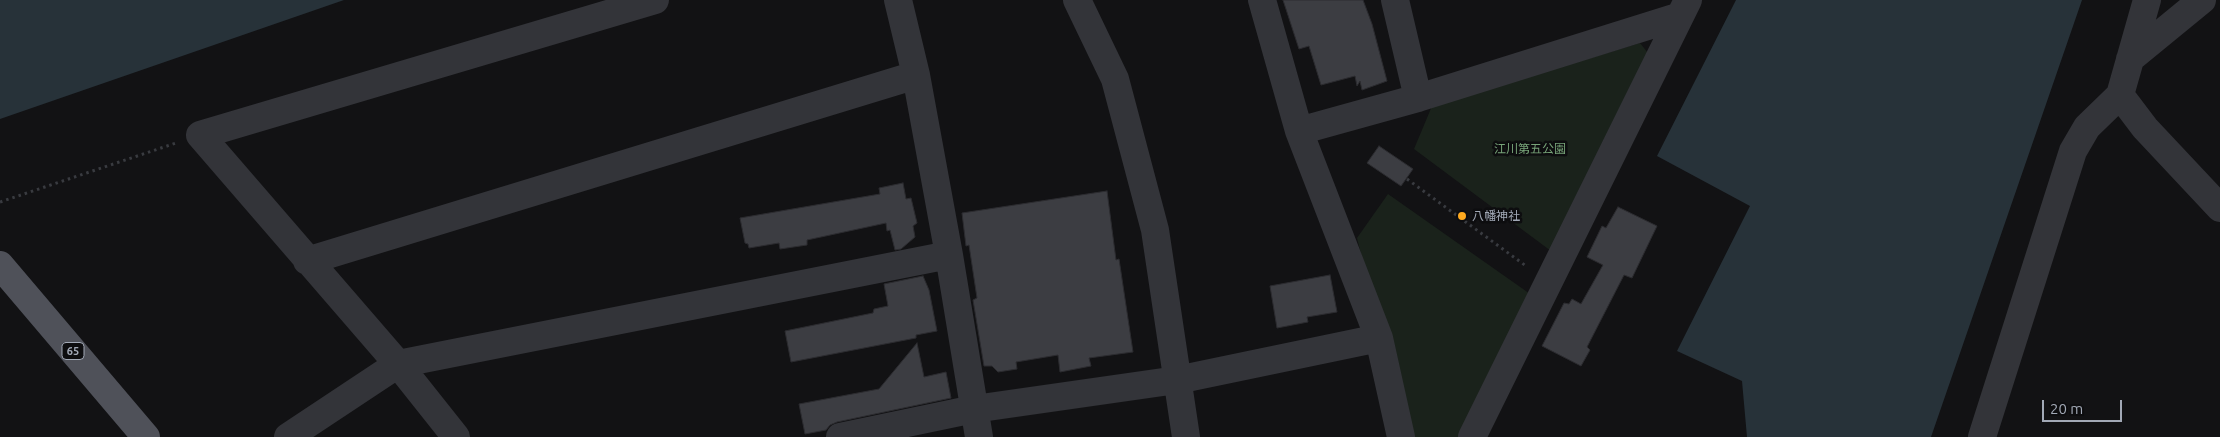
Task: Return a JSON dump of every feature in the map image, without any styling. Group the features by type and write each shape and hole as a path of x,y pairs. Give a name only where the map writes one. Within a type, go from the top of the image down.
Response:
{"main road":[{"name":"65","path":"0,265 146,437"}],"street":[{"path":"456,437 398,364 200,135 655,0"},
{"path":"898,0 916,75 949,255 979,437"},
{"path":"1078,0 1115,79 1155,230 1186,437"},
{"path":"1262,0 1299,130 1379,338 1401,437"},
{"path":"1394,0 1418,98"},
{"path":"1982,437 2073,151 2087,127 2120,94 2147,0"},
{"path":"2130,59 2202,0"},
{"path":"1299,130 1418,98 1684,8"},
{"path":"1472,437 1684,8"},
{"path":"307,261 916,75"},
{"path":"2120,94 2145,128 2220,208"},
{"path":"288,437 398,364 949,255"},
{"path":"840,437 974,409 1177,380 1379,338"}],"path":[{"path":"0,202 200,135"},
{"path":"1408,179 1548,283"}],"green space":[{"name":"江川第五公園","path":"1640,43 1652,58 1555,254 1414,149 1432,106"},
{"path":"1388,194 1533,296 1463,437 1407,437 1357,238"}],"shaded area":[{"path":"0,0 344,0 0,119"},
{"path":"1736,0 2082,0 1931,437 1747,437 1742,381 1677,351 1750,206 1657,156"}],"building":[{"path":"1283,0 1363,0 1372,24 1387,81 1362,90 1360,81 1357,86 1355,76 1321,85 1309,46 1299,49"},
{"path":"1379,146 1413,169 1401,186 1367,163"},
{"path":"903,183 906,199 911,198 917,223 913,226 915,237 901,249 895,250 890,230 887,231 886,223 807,240 807,245 780,249 779,243 749,248 748,244 745,243 740,218 880,194 879,188"},
{"path":"1107,191 1116,260 1119,259 1133,352 1089,358 1091,366 1060,372 1058,355 1016,362 1017,369 998,372 992,366 984,366 973,300 977,298 969,245 966,246 962,213"},
{"path":"1618,207 1657,226 1632,278 1624,275 1587,347 1590,350 1581,366 1542,346 1564,303 1569,304 1572,299 1581,304 1603,265 1587,257 1602,226 1606,228"},
{"path":"1330,275 1337,312 1307,317 1308,322 1277,328 1270,286"},
{"path":"923,276 929,290 937,331 916,335 916,338 791,362 785,331 873,313 874,309 888,306 884,284"},
{"path":"917,343 924,377 946,372 951,398 837,422 830,425 826,430 805,434 799,404 879,389"}],"place":[{"name":"八幡神社","path":"1462,216"}]}
